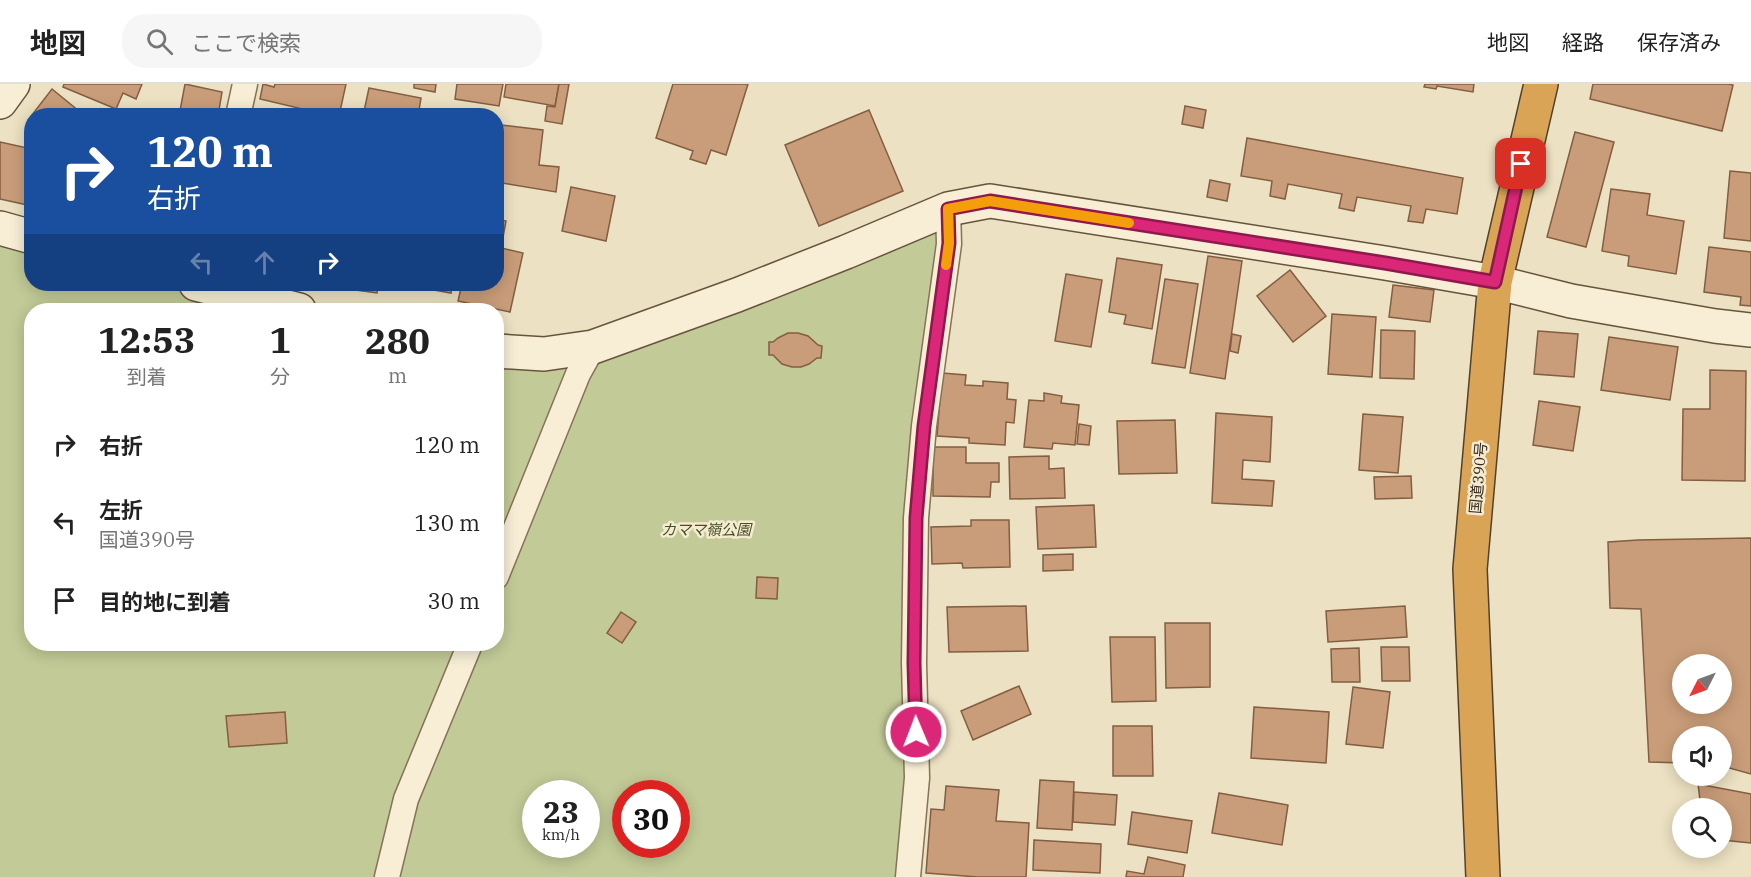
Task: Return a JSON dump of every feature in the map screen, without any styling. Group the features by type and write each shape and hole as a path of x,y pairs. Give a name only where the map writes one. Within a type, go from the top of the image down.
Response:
{"highway":[{"name":"国道390号","path":"1483,877 1470,569 1495,282 1541,84"}],"street":[{"path":"0,102 13,84"},
{"path":"240,108 245,84"},
{"path":"504,352 544,354 593,347 736,295 948,209 990,201 1385,263 1495,282 1571,301 1751,330"},
{"path":"908,877 917,778 914,663 916,518 924,426 949,243 948,209"},
{"path":"0,228 24,235"},
{"path":"226,291 272,303"},
{"path":"504,557 578,374 593,347"},
{"path":"387,877 406,800 467,651"}],"green space":[{"name":"カママ嶺公園","path":"948,209 903,877 0,877 0,226 24,233 24,291 241,291 318,303 24,303 24,651 504,651 504,333 593,347"}],"building":[{"path":"64,84 142,84 136,99 123,93 116,108 63,87"},
{"path":"185,84 222,92 219,108 180,108"},
{"path":"263,84 274,87 275,84 346,84 341,108 298,108 260,99"},
{"path":"414,84 436,84 435,92 414,88"},
{"path":"457,84 503,84 499,106 455,99"},
{"path":"506,84 559,84 555,106 504,97"},
{"path":"559,84 569,84 562,124 545,121 547,106 555,107"},
{"path":"673,84 748,84 726,155 711,150 706,164 690,159 693,151 656,138"},
{"path":"1425,84 1474,84 1473,92 1437,86 1436,89 1424,87"},
{"path":"1593,84 1733,85 1722,131 1590,99"},
{"path":"369,88 421,98 419,108 365,108"},
{"path":"52,89 75,108 37,108"},
{"path":"1185,106 1206,110 1203,128 1182,124"},
{"path":"869,110 903,191 819,226 785,145"},
{"path":"504,125 543,130 539,165 559,167 556,192 504,183"},
{"path":"1575,132 1614,142 1586,247 1547,237"},
{"path":"1247,138 1463,178 1457,214 1426,209 1423,223 1408,221 1411,206 1357,197 1354,211 1339,208 1342,194 1288,184 1285,199 1270,196 1272,181 1241,176"},
{"path":"0,142 24,147 24,204 0,199"},
{"path":"1730,171 1751,173 1751,241 1724,238"},
{"path":"1210,180 1230,184 1227,201 1207,197"},
{"path":"571,187 615,196 606,241 562,231"},
{"path":"1611,189 1650,194 1647,215 1684,221 1676,274 1628,266 1629,256 1602,251"},
{"path":"1709,247 1751,252 1751,306 1740,305 1741,297 1704,292"},
{"path":"504,249 523,253 510,312 504,311 504,303 458,301 460,291 504,291"},
{"path":"1208,256 1242,261 1225,379 1190,373"},
{"path":"1117,258 1162,265 1152,329 1124,324 1126,315 1109,312"},
{"path":"1290,270 1326,316 1293,342 1257,296"},
{"path":"1066,274 1102,280 1091,347 1055,341"},
{"path":"1165,279 1198,284 1185,368 1152,363"},
{"path":"1393,285 1434,290 1430,322 1389,317"},
{"path":"1332,314 1376,317 1372,377 1328,374"},
{"path":"1381,330 1415,331 1414,379 1380,378"},
{"path":"1538,331 1578,334 1574,377 1534,374"},
{"path":"788,333 808,336 822,346 821,358 801,367 792,367 782,364 773,355 769,355 769,342"},
{"path":"1232,334 1241,336 1238,353 1230,351"},
{"path":"1609,337 1678,347 1670,400 1601,390"},
{"path":"1710,370 1746,371 1745,481 1682,480 1683,409 1710,409"},
{"path":"942,373 966,375 965,385 983,386 983,381 1008,383 1007,399 1016,400 1014,423 1006,422 1005,445 969,443 969,438 937,436"},
{"path":"1044,393 1062,396 1061,403 1079,405 1075,445 1053,443 1052,449 1024,447 1029,400 1044,401"},
{"path":"1539,401 1580,407 1573,451 1533,445"},
{"path":"1216,413 1272,417 1270,462 1243,460 1242,479 1274,481 1272,506 1212,503"},
{"path":"1363,414 1403,417 1398,473 1359,470"},
{"path":"1175,420 1177,473 1119,474 1117,421"},
{"path":"1079,424 1091,426 1089,445 1077,444"},
{"path":"933,447 966,447 966,463 999,463 999,482 991,482 990,497 933,496"},
{"path":"1049,456 1049,469 1064,468 1065,498 1010,499 1009,457"},
{"path":"1411,476 1412,498 1375,499 1374,477"},
{"path":"1094,505 1096,547 1038,549 1036,507"},
{"path":"971,520 1009,520 1010,567 963,568 962,563 932,564 931,527 971,526"},
{"path":"1751,538 1751,774 1732,769 1732,726 1672,726 1672,763 1649,762 1641,609 1610,608 1608,542"},
{"path":"1073,554 1073,570 1043,571 1043,555"},
{"path":"757,577 778,578 777,599 756,598"},
{"path":"1026,606 1028,651 949,652 947,607"},
{"path":"1405,606 1407,637 1328,642 1326,611"},
{"path":"621,612 636,622 622,643 607,633"},
{"path":"1165,623 1210,623 1210,687 1166,688"},
{"path":"1110,637 1155,637 1156,701 1112,702"},
{"path":"1381,647 1409,647 1410,681 1382,681"},
{"path":"1359,648 1360,682 1332,682 1331,649"},
{"path":"1019,686 1031,714 973,740 961,711"},
{"path":"1353,687 1390,692 1383,748 1346,744"},
{"path":"1254,707 1329,712 1326,763 1251,758"},
{"path":"285,712 287,743 229,747 226,716"},
{"path":"1113,726 1152,726 1153,776 1113,776"},
{"path":"1040,780 1074,782 1072,830 1037,828"},
{"path":"946,786 999,790 996,821 1029,823 1026,877 978,877 926,873 931,809 944,810"},
{"path":"1698,786 1751,794 1751,843 1732,841 1732,798 1700,798"},
{"path":"1074,792 1117,795 1115,825 1073,822"},
{"path":"1219,793 1288,805 1282,845 1212,833"},
{"path":"1132,812 1192,821 1187,853 1128,844"},
{"path":"1034,840 1101,844 1100,873 1033,870"},
{"path":"1148,857 1185,865 1183,877 1126,877 1127,871 1144,874"}],"slow traffic":[{"path":"946,265 949,243 948,209 990,201 1129,223"}],"route":[{"path":"916,732 914,663 916,518 924,426 949,243 948,209 990,201 1495,282 1521,164"}]}
